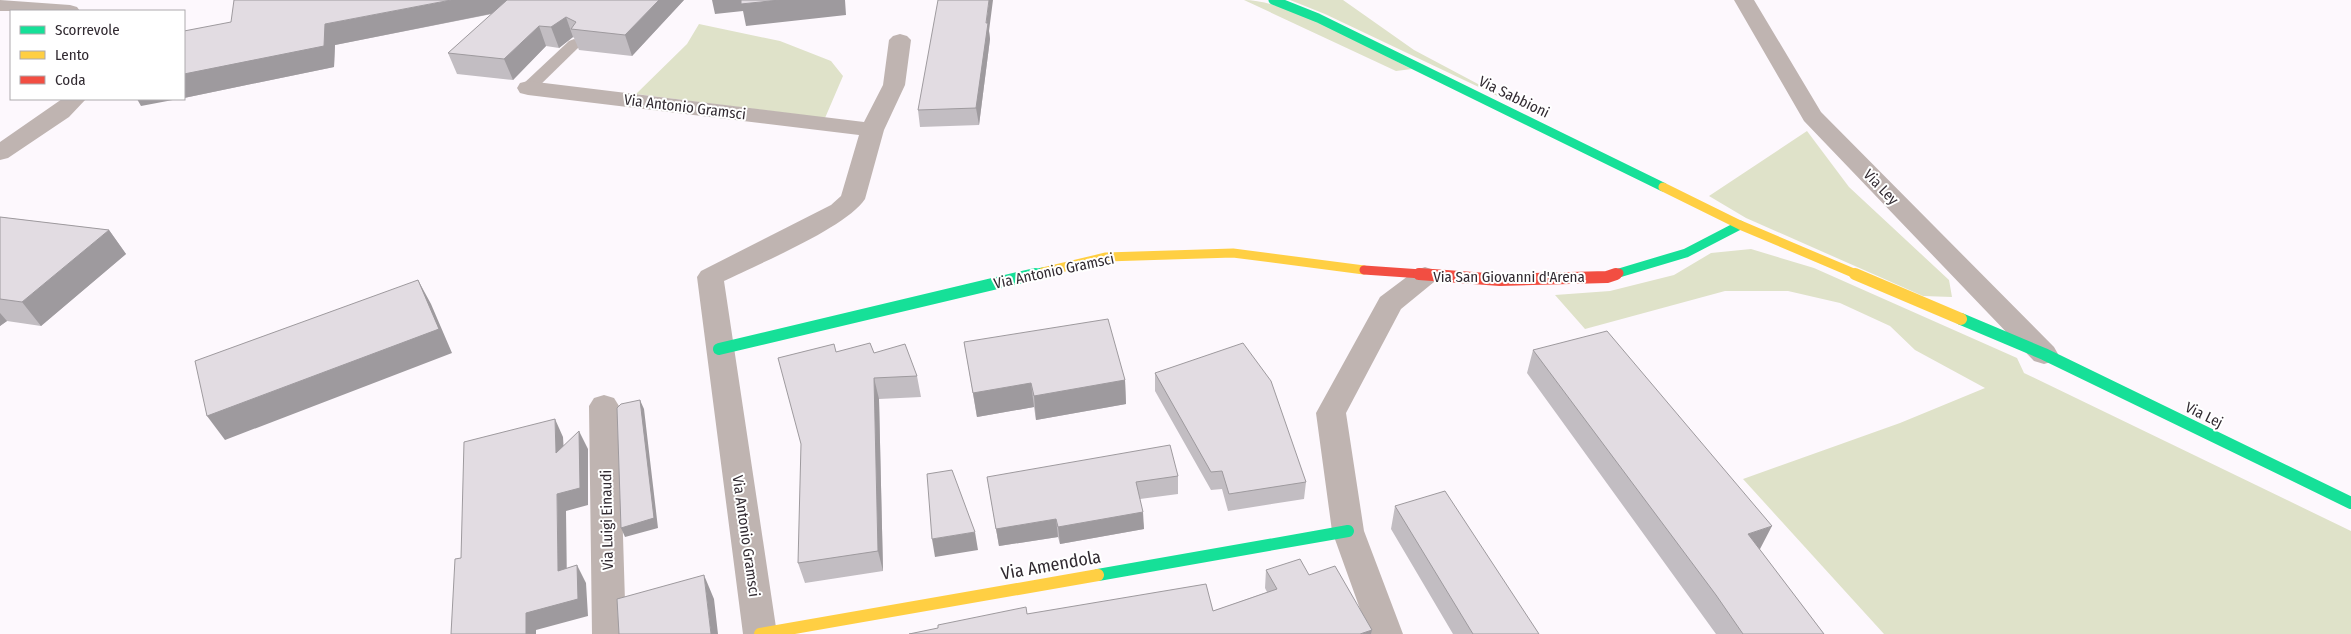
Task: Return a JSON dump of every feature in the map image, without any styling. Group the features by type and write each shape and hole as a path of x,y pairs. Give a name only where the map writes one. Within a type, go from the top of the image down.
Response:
{"street":[{"name":"Via Sabbioni","path":"1273,0 1318,18 1740,225 2044,354"},
{"name":"Via Ley","path":"1744,0 1812,116 2044,354"},
{"path":"0,6 56,10"},
{"name":"Via Antonio Gramsci","path":"760,634 710,277 815,225 840,211 853,198 872,130 894,85 900,40"},
{"name":"Via Antonio Gramsci","path":"528,88 872,130"},
{"path":"0,153 61,112 74,100"},
{"name":"Via San Giovanni d'Arena","path":"1386,634 1348,530 1331,413 1390,303 1425,276 1500,280 1606,277 1686,254 1740,225"},
{"name":"Via Antonio Gramsci","path":"719,349 1106,257 1233,253 1425,276"},
{"name":"Via Lej","path":"2044,354 2351,503"},
{"name":"Via Luigi Einaudi","path":"604,406 609,634"},
{"name":"Via Amendola","path":"760,634 1348,530"}],"lane":[{"path":"528,88 574,44"}],"green space":[{"path":"1244,0 1262,2 1306,16 1412,69 1396,71"},
{"path":"1290,0 1343,0 1414,50 1529,111 1325,14"},
{"path":"699,24 780,41 831,61 843,76 825,118 636,94 687,44"},
{"path":"1807,131 1849,187 1949,280 1952,297 1923,296 1746,218 1709,196"},
{"path":"1751,249 1814,268 2017,358 2024,373 2351,531 2351,634 1884,634 1743,479 1900,423 1985,388 1915,350 1890,326 1840,303 1788,291 1725,291 1585,329 1555,295 1610,291 1674,275 1711,253"}],"building":[{"path":"234,0 451,0 325,24 324,46 185,74 185,31 231,22"},
{"path":"507,0 659,0 625,35 571,29 576,22 566,17 551,27 539,26 504,59 448,53"},
{"path":"741,0 780,0 741,4"},
{"path":"938,0 989,0 986,23 988,23 976,108 918,110"},
{"path":"0,217 109,230 22,302 0,299"},
{"path":"418,280 439,329 207,416 195,361"},
{"path":"1108,319 1125,380 1034,396 1031,383 973,393 964,342"},
{"path":"1607,331 1772,526 1748,534 1824,634 1743,634 1533,350"},
{"path":"870,343 874,353 905,344 917,376 874,378 878,551 798,563 801,444 778,358 834,344 836,352"},
{"path":"1243,343 1271,381 1306,482 1229,494 1222,471 1211,472 1155,373"},
{"path":"640,400 654,518 621,528 617,408 621,404"},
{"path":"555,419 556,453 579,431 580,488 557,494 558,571 577,565 578,599 526,613 526,634 451,634 455,559 461,558 464,442"},
{"path":"1170,445 1178,476 1136,482 1143,512 1058,527 1056,519 996,529 987,477"},
{"path":"952,470 975,532 932,539 927,474"},
{"path":"1445,491 1539,634 1473,634 1395,506"},
{"path":"1300,559 1309,575 1335,566 1372,630 1360,634 909,634 938,628 938,625 1026,607 1027,614 1206,584 1213,611 1277,589 1266,570"},
{"path":"704,575 711,634 619,634 617,599"}],"traffic: fast":[{"path":"1273,0 1318,18 1663,187"},
{"path":"1619,273 1686,253 1740,225"},
{"path":"719,349 1043,272"},
{"path":"1961,319 2044,354 2351,503"},
{"path":"1098,575 1348,531"}],"traffic: slow":[{"path":"1663,187 1740,225 1961,319"},
{"path":"1043,272 1106,257 1233,253 1364,270"},
{"path":"760,634 1098,575"}],"traffic: jam":[{"path":"1364,270 1500,280 1607,277 1619,273"}]}
